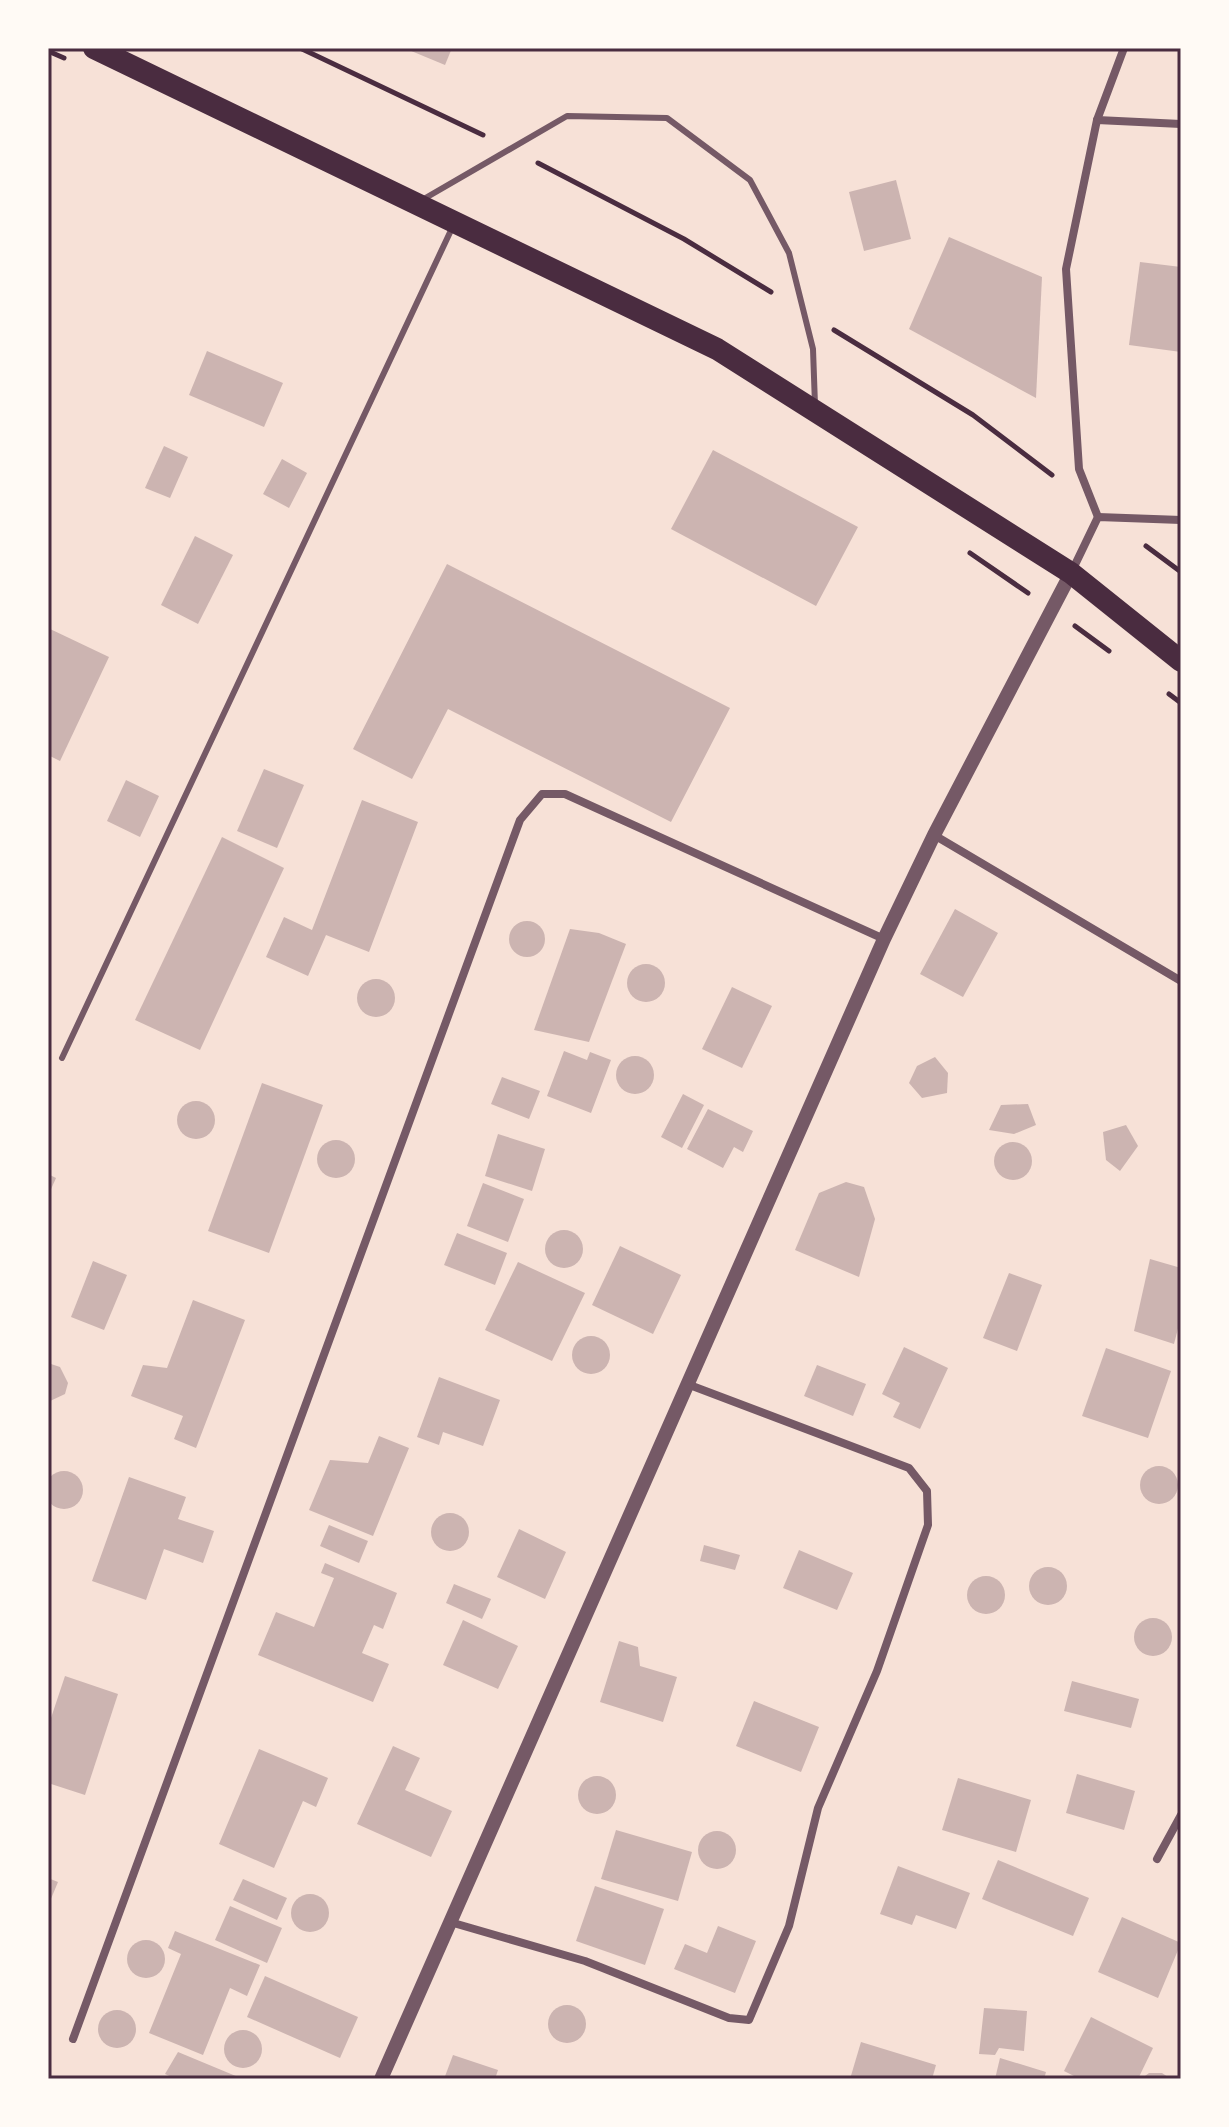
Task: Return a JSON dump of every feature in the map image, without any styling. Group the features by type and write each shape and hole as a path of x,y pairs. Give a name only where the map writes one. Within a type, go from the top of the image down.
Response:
{"highway":[{"path":"94,48 717,349 1071,573 1181,661"}],"street":[{"path":"1100,514 1079,469 1066,269 1097,120 1124,48"},
{"path":"1097,120 1181,124"},
{"path":"1100,514 1181,520"},
{"path":"381,2079 884,939 934,835 1054,611 1100,514"},
{"path":"73,2039 520,820 542,794 565,794 884,939"},
{"path":"934,835 1181,981"},
{"path":"450,1922 585,1961 729,2018 749,2020 789,1926 818,1808 877,1671 928,1525 927,1491 909,1468 687,1384"},
{"path":"1157,1859 1181,1815"}],"lane":[{"path":"415,203 567,116 667,118 750,180 789,253 813,349 815,410"},
{"path":"62,1058 455,223"}],"path":[{"path":"300,48 431,107 684,239 973,415 1100,514 1181,572"},
{"path":"48,51 77,64"},
{"path":"963,548 1120,659"},
{"path":"1156,685 1181,703"}],"building":[{"path":"404,48 452,48 445,65"},
{"path":"896,180 911,239 864,251 849,192"},
{"path":"949,237 1042,277 1036,398 909,329"},
{"path":"1140,262 1181,267 1181,352 1129,345"},
{"path":"207,351 283,383 264,427 189,395"},
{"path":"164,446 188,457 170,498 145,488"},
{"path":"713,450 858,527 816,606 671,529"},
{"path":"282,459 307,473 289,508 263,494"},
{"path":"195,536 233,555 198,624 161,605"},
{"path":"447,564 730,708 671,822 448,709 412,779 353,749"},
{"path":"48,628 109,657 60,761 48,755"},
{"path":"264,769 304,785 277,848 237,831"},
{"path":"126,780 159,796 140,837 107,821"},
{"path":"362,800 418,822 369,952 326,935 308,976 266,957 284,917 312,930"},
{"path":"222,837 284,868 200,1050 135,1020"},
{"path":"955,909 998,933 963,997 920,974"},
{"path":"527,921 540,926 545,939 540,952 527,957 514,952 509,939 514,926"},
{"path":"570,929 599,933 626,944 589,1042 534,1030"},
{"path":"646,964 660,969 665,983 660,997 646,1002 632,997 627,983 632,969"},
{"path":"376,979 390,984 395,998 390,1012 376,1017 362,1012 357,998 362,984"},
{"path":"732,987 772,1006 742,1068 702,1049"},
{"path":"564,1051 587,1060 590,1052 611,1060 591,1113 547,1096"},
{"path":"635,1056 649,1061 654,1075 649,1089 635,1094 621,1089 616,1075 621,1061"},
{"path":"935,1057 948,1073 947,1093 922,1098 909,1083 917,1066"},
{"path":"502,1077 540,1091 529,1119 491,1104"},
{"path":"262,1083 323,1105 269,1253 208,1231"},
{"path":"683,1094 704,1105 682,1148 661,1137"},
{"path":"196,1101 210,1106 215,1120 210,1134 196,1139 182,1134 177,1120 182,1106"},
{"path":"1028,1104 1036,1125 1014,1134 989,1130 1001,1105"},
{"path":"708,1109 753,1131 743,1152 734,1147 723,1168 687,1149"},
{"path":"1126,1125 1138,1146 1120,1171 1106,1160 1103,1132"},
{"path":"498,1134 545,1149 532,1191 485,1176"},
{"path":"336,1140 350,1145 355,1159 350,1173 336,1178 322,1173 317,1159 322,1145"},
{"path":"1013,1142 1027,1147 1032,1161 1027,1175 1013,1180 999,1175 994,1161 999,1147"},
{"path":"48,1174 56,1178 48,1196"},
{"path":"846,1182 864,1187 875,1219 859,1277 795,1250 819,1193"},
{"path":"483,1183 524,1199 508,1242 467,1226"},
{"path":"564,1230 578,1235 583,1249 578,1263 564,1268 550,1263 545,1249 550,1235"},
{"path":"457,1233 507,1253 495,1285 444,1265"},
{"path":"620,1246 681,1275 653,1334 592,1305"},
{"path":"1150,1259 1181,1268 1181,1317 1174,1344 1134,1331"},
{"path":"93,1261 127,1275 104,1330 71,1317"},
{"path":"518,1262 585,1293 552,1361 485,1330"},
{"path":"1009,1273 1042,1285 1017,1351 983,1338"},
{"path":"193,1300 245,1320 196,1448 174,1439 183,1416 131,1396 143,1365 167,1368"},
{"path":"591,1336 605,1341 610,1355 605,1369 591,1374 577,1369 572,1355 577,1341"},
{"path":"904,1347 948,1368 920,1429 893,1417 900,1403 882,1394"},
{"path":"1106,1348 1171,1371 1148,1438 1082,1416"},
{"path":"48,1363 60,1367 68,1383 65,1394 48,1402"},
{"path":"817,1365 866,1384 853,1416 804,1396"},
{"path":"439,1377 500,1400 483,1446 443,1432 439,1445 417,1437"},
{"path":"379,1436 409,1448 373,1536 309,1510 330,1460 368,1463"},
{"path":"1159,1466 1173,1471 1178,1485 1173,1499 1159,1504 1145,1499 1140,1485 1145,1471"},
{"path":"64,1471 77,1477 83,1490 77,1503 64,1509 51,1503 45,1490 51,1477"},
{"path":"129,1477 186,1497 178,1519 214,1531 203,1563 164,1549 146,1600 92,1581"},
{"path":"450,1513 464,1518 469,1532 464,1546 450,1551 436,1546 431,1532 436,1518"},
{"path":"329,1525 368,1541 359,1563 320,1546"},
{"path":"519,1529 566,1552 545,1599 497,1577"},
{"path":"704,1545 740,1555 735,1570 700,1561"},
{"path":"799,1550 853,1573 837,1610 783,1588"},
{"path":"325,1563 397,1593 383,1629 374,1625 362,1653 389,1664 373,1702 258,1655 276,1612 314,1627 334,1578 321,1573"},
{"path":"1048,1567 1062,1572 1067,1586 1062,1600 1048,1605 1034,1600 1029,1586 1034,1572"},
{"path":"986,1576 1000,1581 1005,1595 1000,1609 986,1614 972,1609 967,1595 972,1581"},
{"path":"454,1584 491,1599 482,1619 446,1603"},
{"path":"1153,1618 1167,1623 1172,1637 1167,1651 1153,1656 1139,1651 1134,1637 1139,1623"},
{"path":"463,1620 518,1646 498,1689 443,1665"},
{"path":"619,1641 638,1647 640,1666 677,1677 663,1722 600,1702"},
{"path":"65,1676 118,1694 85,1795 48,1783 48,1727"},
{"path":"1072,1681 1139,1699 1131,1728 1064,1711"},
{"path":"754,1701 819,1727 801,1772 736,1746"},
{"path":"393,1746 420,1758 405,1790 452,1811 431,1857 357,1824"},
{"path":"259,1749 328,1778 316,1807 303,1801 274,1868 219,1844"},
{"path":"1077,1774 1135,1791 1124,1830 1066,1813"},
{"path":"597,1776 611,1781 616,1795 611,1809 597,1814 583,1809 578,1795 583,1781"},
{"path":"958,1778 1031,1800 1016,1852 942,1830"},
{"path":"616,1830 692,1852 678,1901 601,1879"},
{"path":"717,1831 731,1836 736,1850 731,1864 717,1869 703,1864 698,1850 703,1836"},
{"path":"998,1860 1089,1898 1073,1936 982,1899"},
{"path":"898,1866 970,1893 956,1929 916,1915 912,1925 880,1914"},
{"path":"48,1878 58,1882 48,1906"},
{"path":"243,1879 287,1898 277,1920 233,1900"},
{"path":"595,1886 664,1909 645,1965 576,1941"},
{"path":"310,1894 324,1899 329,1913 324,1927 310,1932 296,1927 291,1913 296,1899"},
{"path":"230,1906 282,1928 267,1963 215,1940"},
{"path":"1122,1917 1181,1943 1158,1998 1098,1972"},
{"path":"718,1926 756,1941 735,1993 674,1969 685,1944 707,1953"},
{"path":"175,1931 260,1965 247,1996 230,1988 203,2055 149,2033 181,1954 168,1948"},
{"path":"146,1940 160,1945 165,1959 160,1973 146,1978 132,1973 127,1959 132,1945"},
{"path":"265,1976 358,2017 340,2058 247,2017"},
{"path":"567,2005 581,2010 586,2024 581,2038 567,2043 553,2038 548,2024 553,2010"},
{"path":"984,2008 1027,2011 1024,2051 999,2048 995,2055 979,2054"},
{"path":"117,2010 131,2015 136,2029 131,2043 117,2048 103,2043 98,2029 103,2015"},
{"path":"1091,2017 1153,2048 1138,2079 1080,2079 1064,2071"},
{"path":"243,2030 257,2035 262,2049 257,2063 243,2068 229,2063 224,2049 229,2035"},
{"path":"861,2042 936,2065 932,2079 850,2079"},
{"path":"178,2052 243,2079 176,2079 165,2074"},
{"path":"453,2055 498,2070 495,2079 444,2079"},
{"path":"1000,2058 1046,2072 1044,2079 995,2079"},
{"path":"1149,2073 1162,2073 1171,2079 1141,2079"}]}
